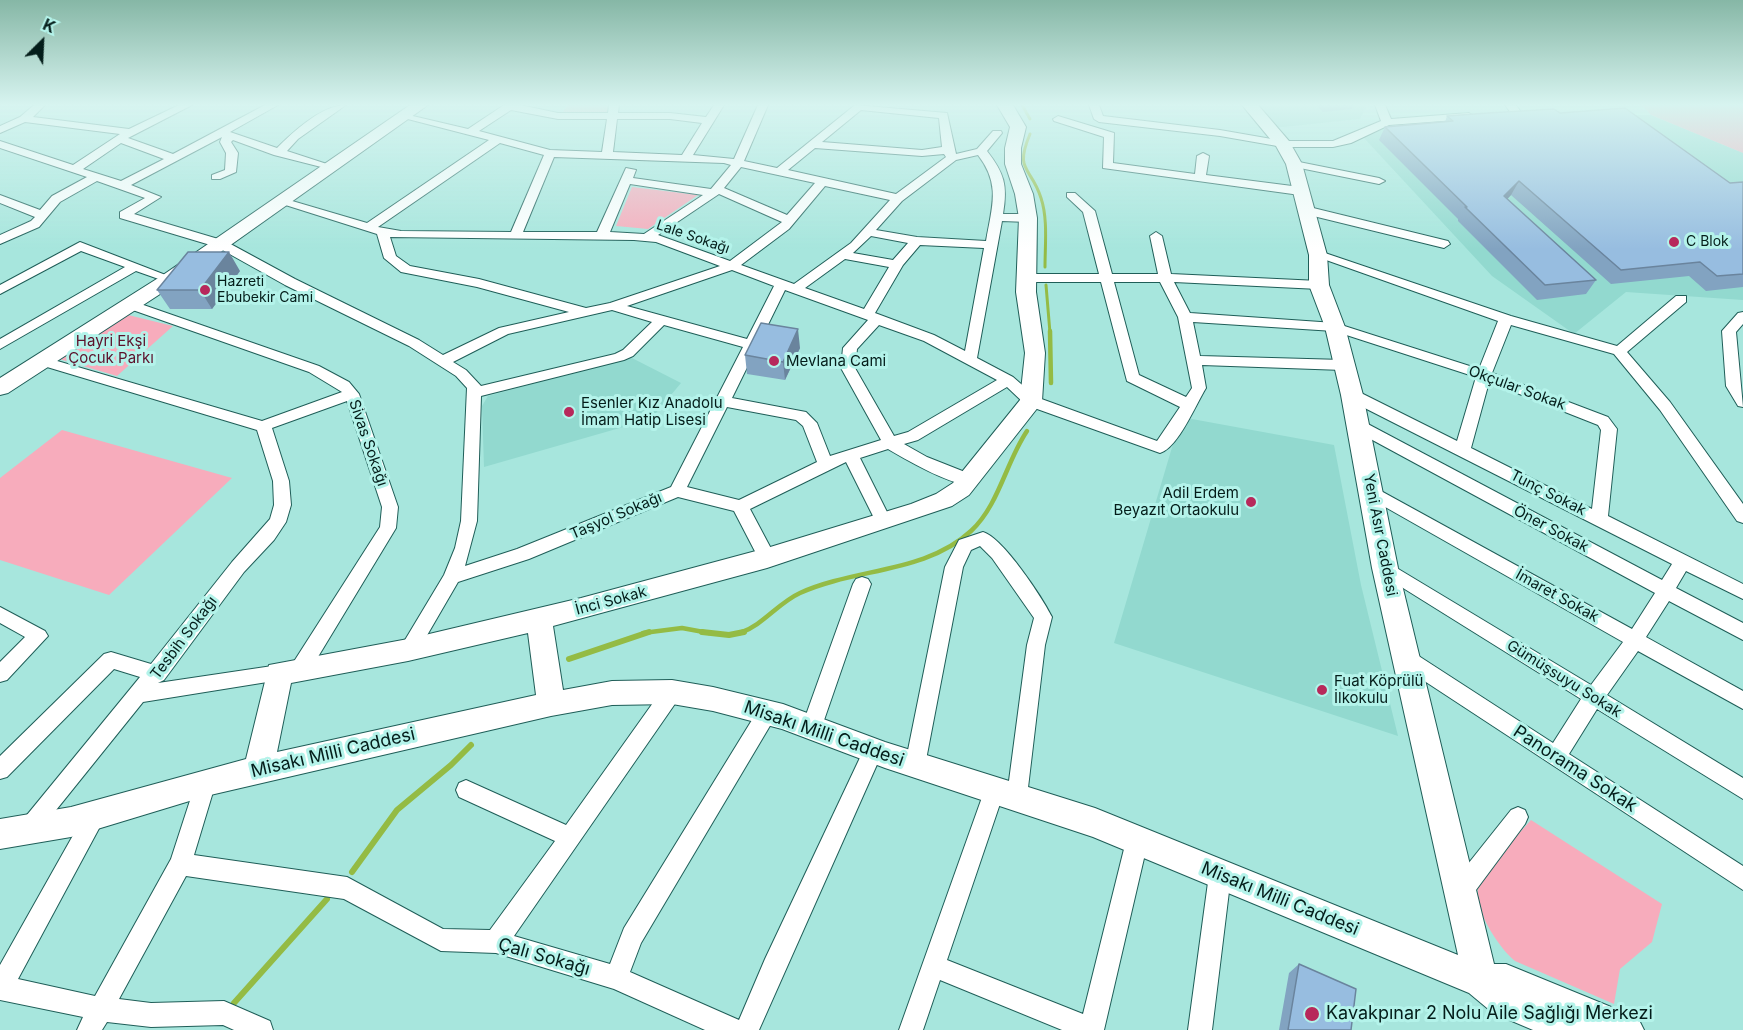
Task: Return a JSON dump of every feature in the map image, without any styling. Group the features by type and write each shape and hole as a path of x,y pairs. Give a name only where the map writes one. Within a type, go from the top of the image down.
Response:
{"street":[{"path":"26,153 155,197 124,215 221,244 443,361 461,373 474,387 469,521 465,541 452,577 408,650"},
{"path":"74,170 99,153"},
{"path":"159,153 173,158"},
{"path":"121,186 184,153"},
{"path":"216,177 230,172 232,153"},
{"path":"278,153 330,168"},
{"path":"0,388 132,305 351,153"},
{"path":"368,228 478,153"},
{"path":"515,236 550,153"},
{"path":"554,153 686,157 738,163 898,198"},
{"path":"686,157 689,153"},
{"path":"647,237 716,191 738,163 742,153"},
{"path":"780,171 803,153"},
{"path":"924,153 959,153"},
{"path":"970,360 989,245 999,202 997,171 983,153"},
{"path":"1013,153 1013,164 1024,194 1028,218 1026,278 1035,353 1031,402 1160,448 1169,439 1187,404 1199,388 1185,317 1165,278 1156,236"},
{"path":"1108,153 1107,166 1200,177 1303,201 1444,244"},
{"path":"1285,153 1379,181"},
{"path":"1288,154 1292,153"},
{"path":"789,287 843,255 898,198 949,154"},
{"name":"Yeni Asır Caddesi","path":"1288,154 1318,255 1319,285 1335,327 1352,395 1384,568 1481,981"},
{"path":"602,236 634,155"},
{"path":"1200,177 1203,156"},
{"path":"0,240 35,224 56,199 96,177"},
{"path":"626,180 716,191 790,221"},
{"path":"443,361 504,331 614,306 732,266 790,221 824,181"},
{"path":"1071,195 1089,211 1132,378 1187,404"},
{"path":"0,199 44,216"},
{"name":"Lale Sokağı","path":"282,202 382,232 441,236 647,237 929,338 1008,380 1031,402"},
{"path":"996,217 1028,218"},
{"path":"382,232 390,258 406,269 478,283 584,312"},
{"path":"867,232 917,241 989,245"},
{"path":"917,241 897,265 872,317 850,348 848,368 890,443 921,461 969,480"},
{"path":"0,290 80,246 170,279"},
{"path":"843,255 897,265"},
{"path":"1318,255 1506,319 1619,351 1665,406 1743,517"},
{"path":"0,345 136,266"},
{"path":"1026,278 1165,278 1319,285"},
{"name":"Taşyol Sokağı","path":"452,577 523,554 677,490 751,345 789,287"},
{"path":"1619,351 1681,298"},
{"name":"Sivas Sokağı","path":"132,305 314,369 344,385 352,394 390,507 388,528 290,671 258,771"},
{"path":"614,306 751,345"},
{"path":"1738,397 1731,378 1738,360 1729,332 1743,316"},
{"name":"Okçular Sokak","path":"1185,317 1335,327 1484,375 1594,417 1607,425 1609,429 1599,519"},
{"path":"1463,449 1484,375 1506,319"},
{"path":"474,393 619,357 628,353 662,320"},
{"path":"1194,360 1343,365"},
{"path":"42,361 264,426 352,394"},
{"path":"677,490 740,506 826,464 933,426 1008,380"},
{"name":"Tunç Sokak","path":"1352,395 1743,592"},
{"path":"722,401 801,416 809,423 826,464"},
{"name":"İnci Sokak","path":"141,694 408,650 538,619 767,558 884,522 944,500 961,489 1031,402"},
{"name":"Tesbih Sokağı","path":"13,833 141,694 243,560 275,525 281,513 282,499 273,443 264,426"},
{"name":"Öner Sokak","path":"1359,426 1743,632"},
{"path":"851,456 884,522"},
{"name":"İmaret Sokak","path":"1370,491 1743,702"},
{"path":"740,506 767,558"},
{"path":"910,1030 933,966 1006,793 1035,645 1043,617 998,553 983,538 965,545 954,567 915,765"},
{"path":"1556,756 1593,698 1635,640 1683,562"},
{"name":"Gümüşsuyu Sokak","path":"1384,568 1743,789"},
{"path":"812,726 861,584"},
{"path":"0,614 39,636 0,674"},
{"path":"538,619 551,704"},
{"name":"Panorama Sokak","path":"1407,659 1743,879"},
{"path":"0,770 111,660 157,674"},
{"path":"496,942 672,692"},
{"name":"Misakı Milli Caddesi","path":"13,833 96,814 206,782 551,704 612,693 672,692 767,713 812,726 873,751 1095,823 1481,981 1505,1001 1576,1030"},
{"path":"616,978 632,936 767,713"},
{"path":"747,1030 773,967 873,751"},
{"path":"90,1030 180,864 206,782"},
{"path":"466,790 570,837"},
{"path":"96,814 0,987 100,1009 151,1015 224,1013 261,1030"},
{"path":"1462,894 1468,882 1518,817"},
{"path":"933,966 1091,1030 1137,841"},
{"name":"Çalı Sokağı","path":"180,864 347,888 441,940 496,942 616,978 733,1030"},
{"path":"1200,1030 1220,875"},
{"name":"Misakı Milli Caddesi","path":"1481,981 1506,981 1626,1030"}],"shaded area":[{"path":"1378,153 1743,153 1743,300 1626,292 1574,334 1492,276"},
{"name":"Esenler Kız Anadolu İmam Hatip Lisesi","path":"630,357 681,383 651,419 484,467 482,406 488,396"},
{"path":"1181,417 1334,445 1361,585 1398,736 1114,643"}],"green space":[{"path":"632,187 698,195 648,229 616,226"},
{"name":"Hayri Ekşi Çocuk Parkı","path":"124,314 173,326 117,376 56,358"},
{"path":"62,430 232,478 109,595 0,560 0,478"},
{"path":"1531,820 1662,904 1652,942 1620,969 1614,1004 1515,961 1501,946 1487,924 1478,901 1480,880"}],"building":[{"path":"1412,153 1688,153 1730,183 1743,182 1743,274 1717,276 1700,262 1621,270 1519,181 1504,196 1596,280 1545,285 1465,207 1467,207"},
{"path":"188,252 229,252 200,290 157,290"},
{"path":"761,323 798,329 783,362 745,355"},
{"name":"Kavakpınar 2 Nolu Aile Sağlığı Merkezi","path":"1299,964 1356,989 1351,1030 1288,1030"}],"waterway":[{"path":"1024,153 1024,163 1037,188 1045,215 1045,267"},
{"path":"1046,285 1050,333"},
{"path":"1050,331 1051,383"},
{"path":"741,633 756,625 800,593 821,585 912,562 953,545 971,531 989,509 1027,431"},
{"path":"648,632 682,628 706,632"},
{"path":"569,659 648,632"},
{"path":"643,633 648,632"},
{"path":"702,632 706,632"},
{"path":"706,632 729,635 741,633"},
{"path":"352,872 397,810 451,765 471,745"},
{"path":"234,1003 327,899"}],"place":[{"name":"C Blok","path":"1674,242"},
{"name":"Hazreti Ebubekir Cami","path":"205,290"},
{"name":"Mevlana Cami","path":"774,361"},
{"name":"Esenler Kız Anadolu İmam Hatip Lisesi","path":"569,412"},
{"name":"Adil Erdem Beyazıt Ortaokulu","path":"1251,502"},
{"name":"Fuat Köprülü İlkokulu","path":"1322,690"},
{"name":"Kavakpınar 2 Nolu Aile Sağlığı Merkezi","path":"1312,1014"}]}
